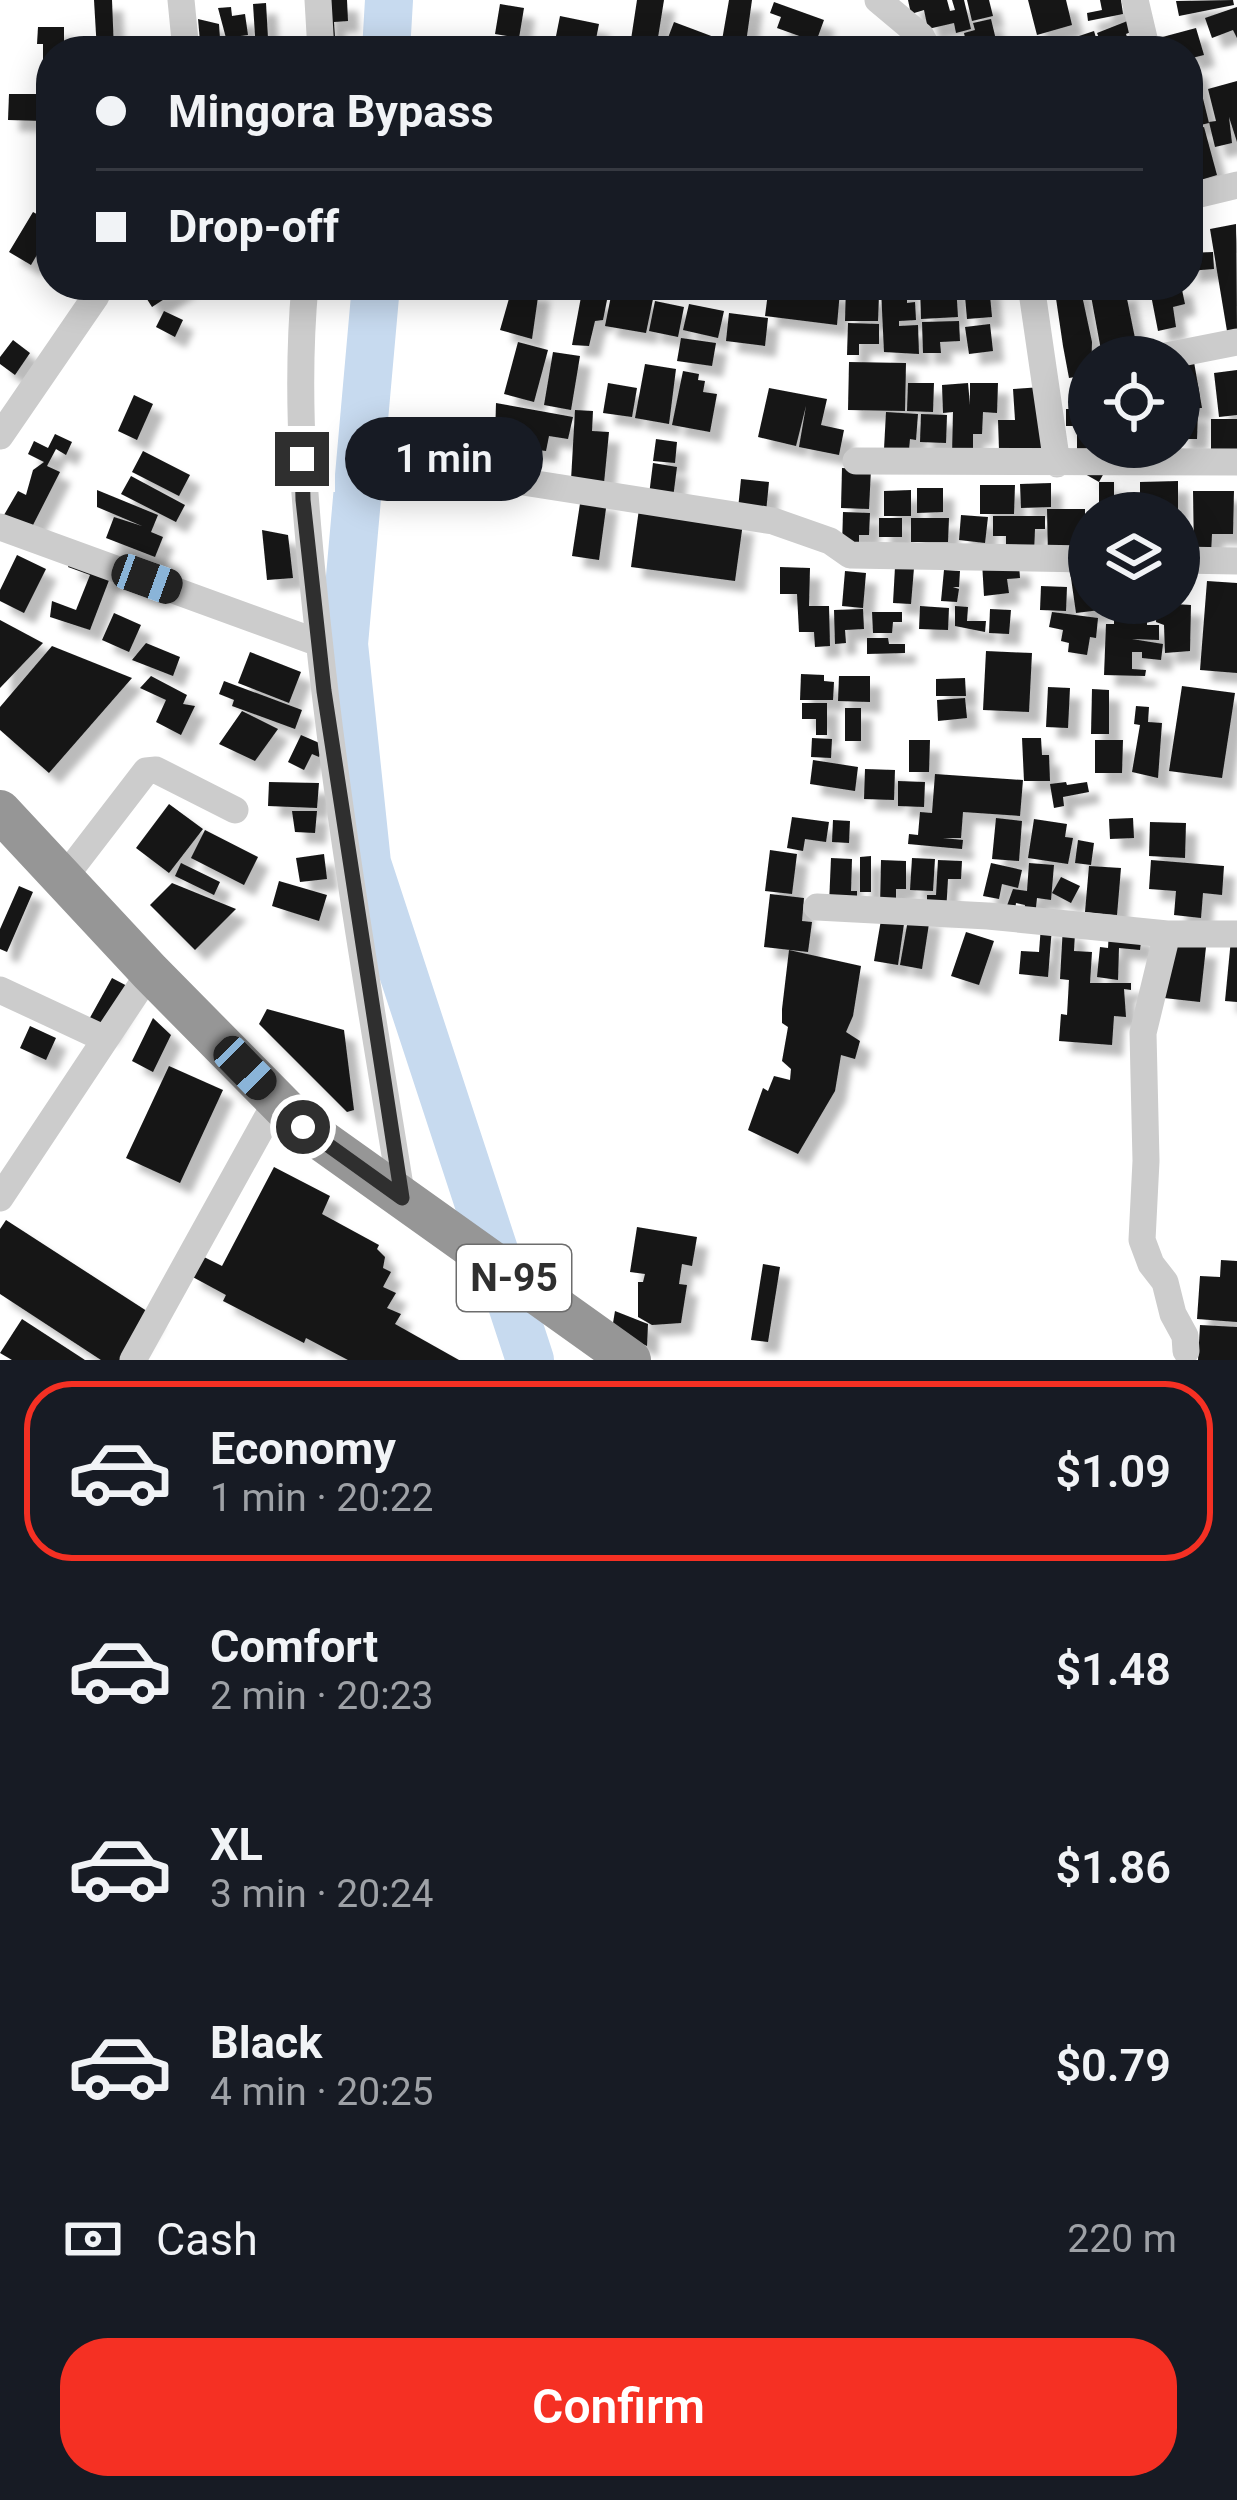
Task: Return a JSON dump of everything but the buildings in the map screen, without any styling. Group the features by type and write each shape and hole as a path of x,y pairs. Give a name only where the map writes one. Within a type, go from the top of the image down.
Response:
{"highway":[{"name":"N-95","path":"0,811 303,1127 622,1355"}],"street":[{"path":"181,0 184,36"},
{"path":"318,0 321,36"},
{"path":"878,0 921,36"},
{"path":"1135,0 1143,36"},
{"path":"1203,193 1237,184"},
{"path":"0,436 93,300"},
{"path":"304,300 303,500 319,643 348,866 407,1202"},
{"path":"1033,300 1058,464"},
{"path":"1200,349 1237,342"},
{"path":"856,461 1237,462"},
{"path":"485,476 773,521 830,541 850,555 1068,559"},
{"path":"0,527 319,643"},
{"path":"1200,560 1237,561"},
{"path":"63,879 146,771 156,770 235,810"},
{"path":"817,908 988,916 1167,934 1237,934"},
{"path":"1167,934 1144,1033 1142,1240 1151,1264 1165,1282 1173,1314 1185,1336 1186,1352"},
{"path":"0,1198 150,972"},
{"path":"0,990 105,1039"},
{"path":"133,1360 277,1100"}],"waterway":[{"path":"387,36 389,0"},
{"path":"375,300 344,644 367,863 530,1360"}],"route":[{"path":"302,459 324,691 402,1198 303,1127"}]}
